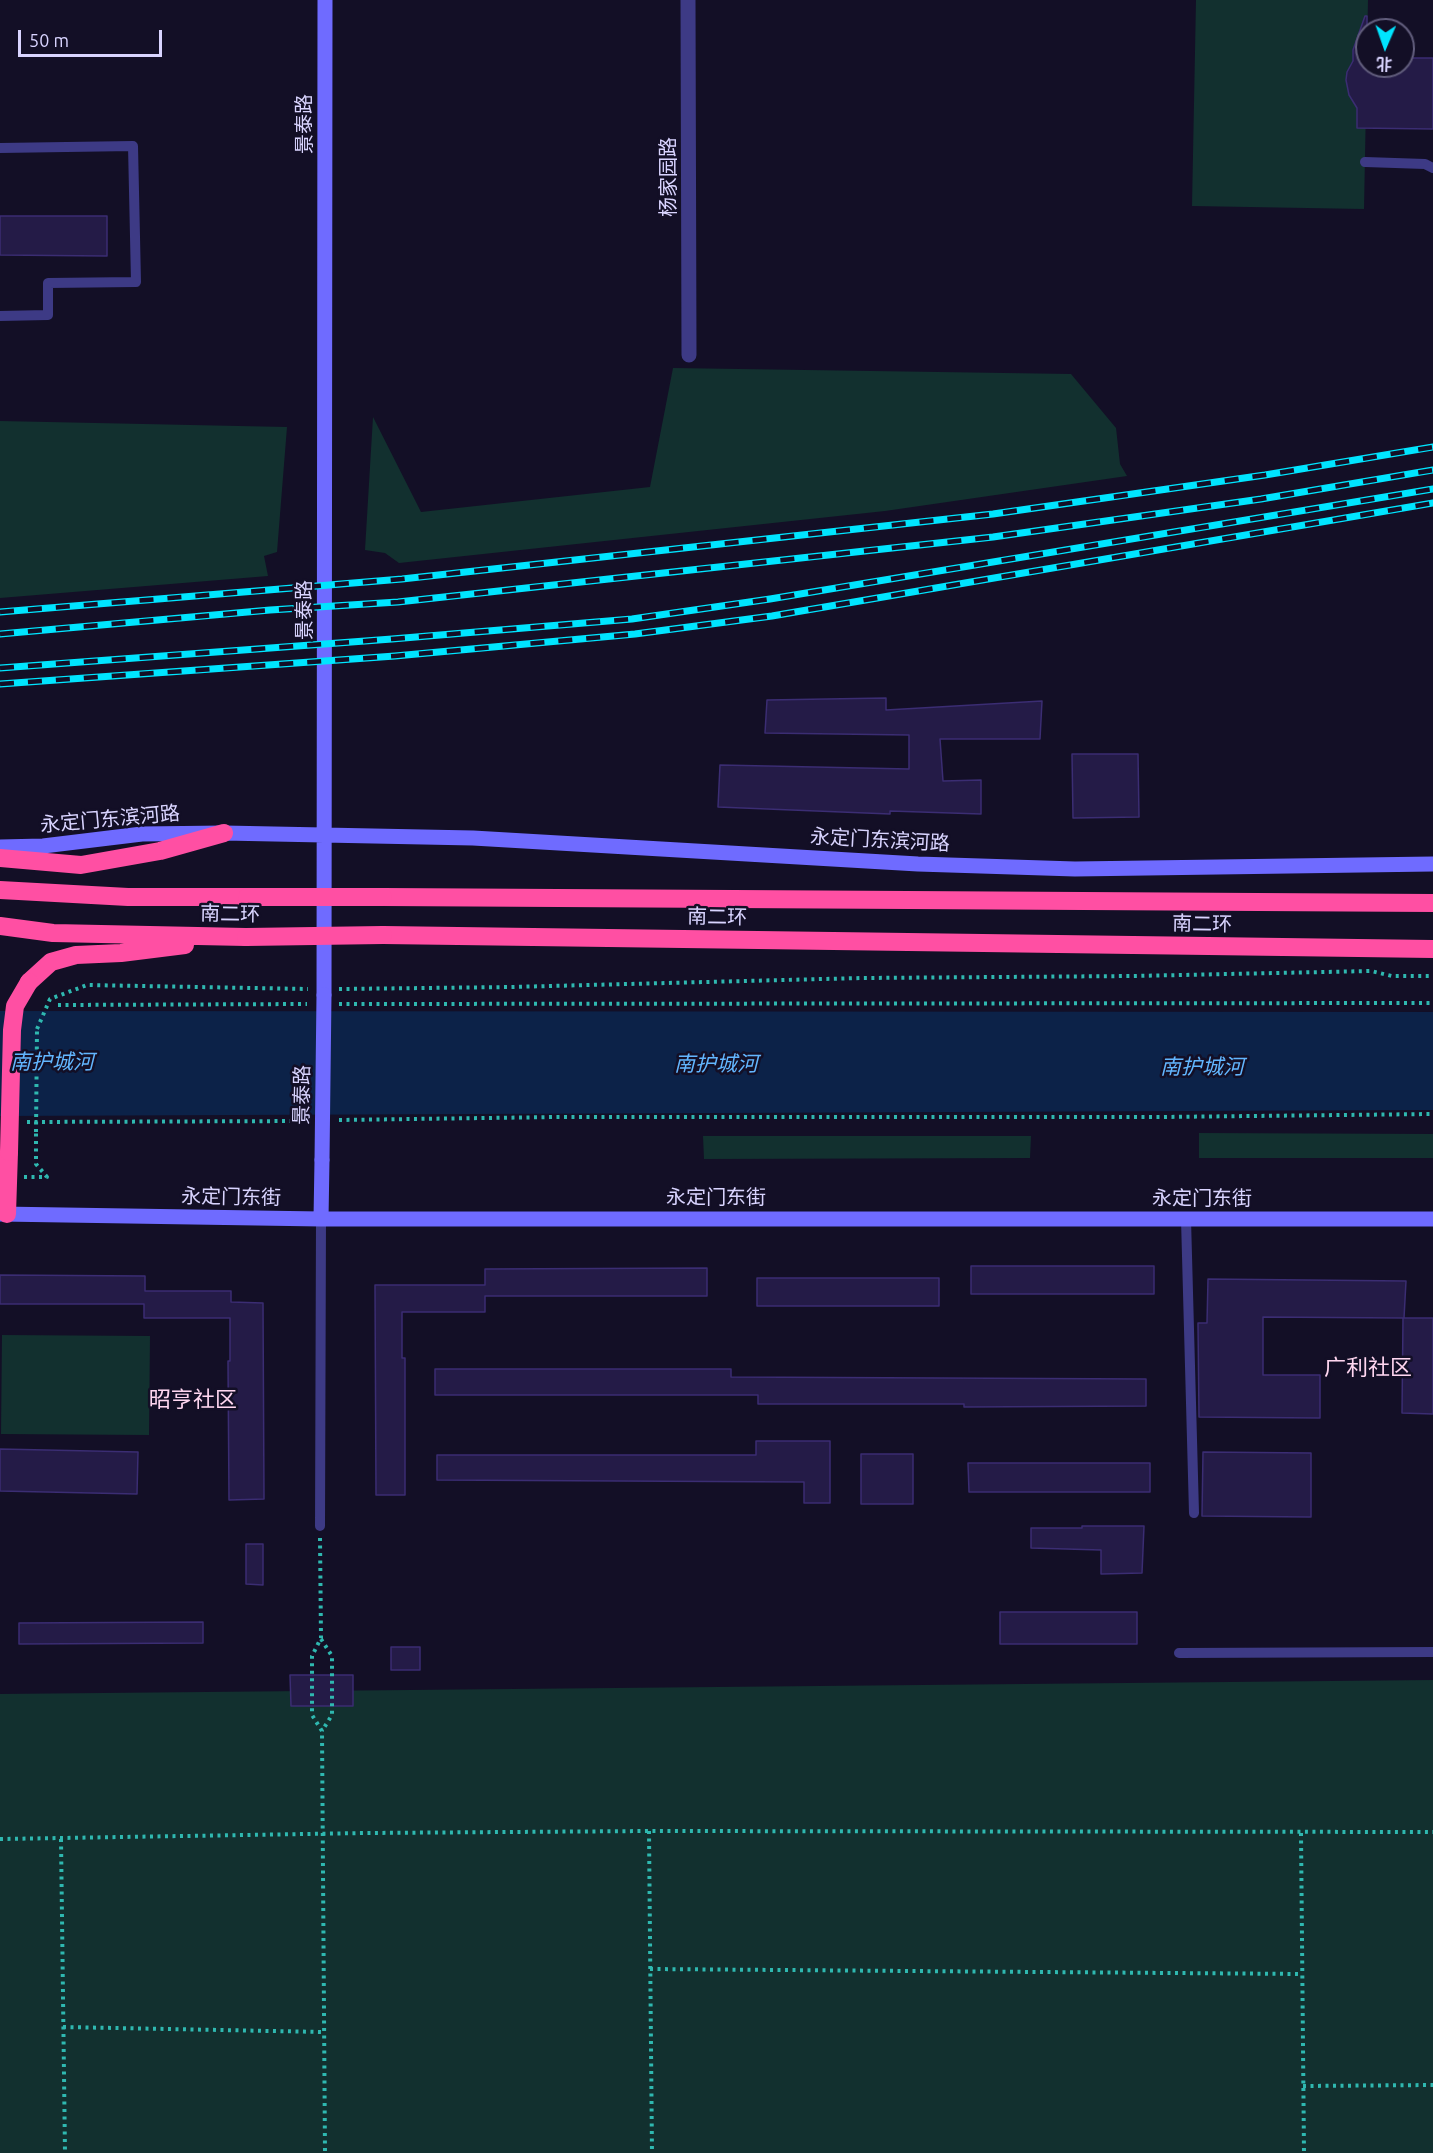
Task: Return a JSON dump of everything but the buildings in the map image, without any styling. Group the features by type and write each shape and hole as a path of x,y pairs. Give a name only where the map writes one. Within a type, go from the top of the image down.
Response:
{"highway":[{"path":"0,858 81,866 160,851 224,833"},
{"name":"南二环","path":"0,890 128,897 1433,903"},
{"name":"南二环","path":"0,926 53,933 246,937 383,935 1433,950"},
{"path":"3,1214 8,1178 12,1030 15,1006 28,982 51,962 76,955 121,953 246,937"}],"street":[{"name":"景泰路","path":"321,1219 327,996 325,0"},
{"name":"杨家园路","path":"688,0 689,355"},
{"name":"永定门东滨河路","path":"0,847 43,846 142,834 224,833 473,838 918,864 1075,869 1433,864"},
{"name":"永定门东街","path":"3,1214 321,1219 1433,1219"}],"lane":[{"path":"0,148 133,146 136,282 48,283 48,315 0,316"},
{"path":"1365,162 1425,164 1433,168"},
{"path":"320,1526 321,1219"},
{"path":"1186,1219 1194,1513"},
{"path":"1179,1653 1433,1652"}],"path":[{"path":"327,996 511,987 862,978 1371,971 1392,976 1433,976"},
{"path":"8,1178 47,1177 36,1164 37,1029 50,999 87,985 327,996 1433,1003"},
{"path":"58,1005 309,1004"},
{"path":"329,1121 547,1117 1164,1117 1433,1114"},
{"path":"23,1122 317,1121"},
{"path":"320,1526 321,1638 312,1656 312,1715 322,1731 325,2153"},
{"path":"321,1638 332,1656 332,1715 322,1731"},
{"path":"649,1831 652,2153"},
{"path":"0,1839 649,1831 1433,1832"},
{"path":"1301,1833 1304,2153"},
{"path":"61,1839 65,2153"},
{"path":"650,1969 1302,1974"},
{"path":"63,2027 324,2032"},
{"path":"1303,2086 1433,2085"}],"green space":[{"path":"1196,0 1368,0 1368,18 1355,18 1355,78 1367,78 1364,209 1192,206"},
{"path":"673,368 1071,374 1116,428 1120,464 1127,476 885,511 399,563 385,553 365,550 373,417 421,512 650,487"},
{"path":"0,421 287,427 277,552 264,556 268,576 0,598"},
{"path":"1199,1133 1433,1134 1433,1158 1199,1158"},
{"path":"703,1136 1031,1136 1030,1158 704,1159"},
{"path":"2,1335 150,1336 149,1435 1,1434"},
{"path":"1433,1680 1433,2153 0,2153 0,1694"}],"water":[{"name":"南护城河","path":"0,1011 1433,1012 1433,1110 0,1116"}],"railway":[{"path":"0,612 402,579 993,514 1265,475 1433,447"},
{"path":"0,634 270,610 398,602 993,537 1261,499 1433,470"},
{"path":"0,668 632,619 770,599 1433,489"},
{"path":"0,684 395,656 635,634 772,616 1433,503"}],"district":[{"name":"广利社区","path":"1368,1368"},
{"name":"昭亨社区","path":"193,1400"}]}
